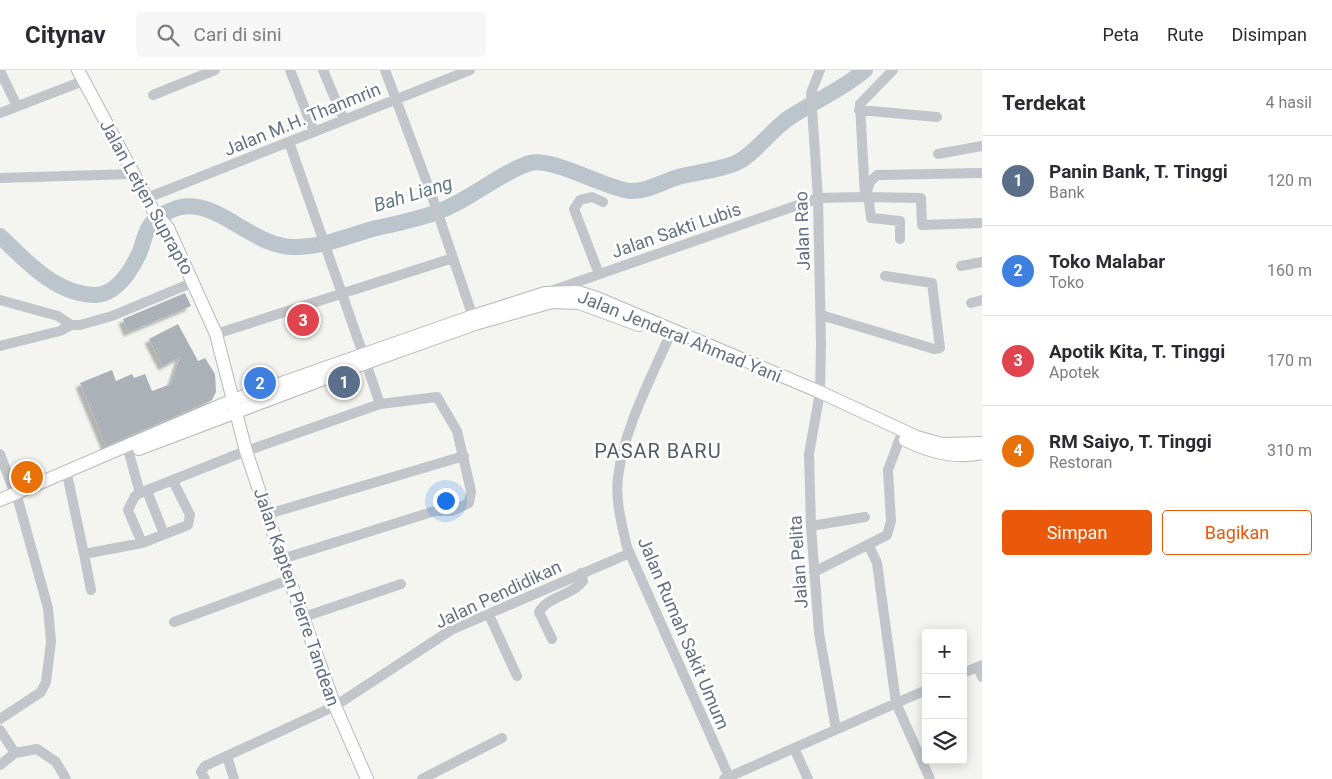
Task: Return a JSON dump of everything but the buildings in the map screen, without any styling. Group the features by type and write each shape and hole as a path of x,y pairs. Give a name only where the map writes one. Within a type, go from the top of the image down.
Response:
{"main road":[{"name":"Jalan Letjen Suprapto","path":"80,75 153,210 168,228 194,282 216,334 234,406"},
{"name":"Jalan Jenderal Ahmad Yani","path":"234,406 545,293 578,292 819,397 917,437 942,444 982,443"},
{"name":"Jalan Jenderal Ahmad Yani","path":"474,320 563,301 671,333"},
{"name":"Jalan Jenderal Ahmad Yani","path":"819,397 900,438 940,454 968,456 982,453"},
{"name":"Jalan Kapten Pierre Tandean","path":"234,406 246,451 282,559 291,579 335,706 367,779"},
{"path":"0,500 17,497 68,479 234,406"},
{"path":"0,508 17,497 234,406"}],"street":[{"path":"0,70 17,106"},
{"path":"152,95 215,70"},
{"path":"290,70 314,132"},
{"path":"323,70 344,120"},
{"path":"385,70 432,196 474,320"},
{"name":"Jalan M.H. Thanmrin","path":"147,198 470,70"},
{"name":"Jalan Rao","path":"819,397 821,315 818,198 811,92 820,70"},
{"path":"893,70 864,99 859,110 867,196 871,218 900,221 900,238"},
{"path":"0,113 80,75"},
{"path":"859,110 938,117"},
{"path":"288,142 380,404"},
{"path":"938,154 982,146"},
{"path":"867,196 870,182 877,175 982,173"},
{"path":"0,178 133,174"},
{"name":"Jalan Sakti Lubis","path":"545,293 818,198 867,196 921,198 922,225 982,223"},
{"path":"599,274 574,209 580,200 592,197 603,202"},
{"path":"216,334 453,258"},
{"path":"961,266 982,262"},
{"path":"821,315 934,349 940,348 932,283 885,276"},
{"path":"0,346 60,330 71,325 80,325 112,316 194,282"},
{"path":"0,300 58,316 71,325"},
{"path":"971,303 982,300"},
{"name":"Jalan Rumah Sakit Umum","path":"671,333 627,438 618,479 621,519 630,553 728,778"},
{"name":"Jalan Pelita","path":"819,397 809,454 810,526 819,634 836,729"},
{"path":"142,543 128,510 135,496 246,451 380,404 437,398 457,431 471,491 469,503 452,510 435,510 282,559"},
{"path":"814,572 880,540 889,530 888,470 900,438"},
{"path":"129,453 144,492 164,534"},
{"path":"0,454 17,497 48,608 51,642 46,682 41,692 0,719"},
{"path":"268,514 464,456"},
{"path":"68,479 91,590"},
{"path":"84,554 142,543 185,527 190,520 190,515 173,480"},
{"path":"810,526 865,517"},
{"path":"869,546 877,563 896,703 930,779"},
{"name":"Jalan Pendidikan","path":"205,779 201,772 206,766 335,706 451,630 630,553"},
{"path":"552,639 539,612 543,605 578,587 583,581 582,574"},
{"path":"174,622 291,579"},
{"path":"304,617 401,584"},
{"path":"489,615 517,676"},
{"path":"967,671 980,666 982,677"},
{"path":"728,778 922,692"},
{"path":"0,730 15,753"},
{"path":"422,779 502,738"},
{"path":"794,748 808,779"},
{"path":"0,765 15,753 37,749 56,762 66,779"},
{"path":"227,756 234,779"}],"waterway":[{"name":"Bah Liang","path":"0,236 31,266 55,283 81,293 103,294 122,281 131,269 151,224 169,211 177,208 196,207 210,210 265,240 280,245 305,247 435,213 463,200 513,170 530,163 552,164 619,189 630,191 643,190 682,176 736,163 749,154 789,118 847,84 865,70"}],"place":[{"name":"Apotik Kita, T. Tinggi","path":"303,320"},
{"name":"Panin Bank, T. Tinggi","path":"344,382"},
{"name":"Toko Malabar","path":"260,383"},
{"name":"RM Saiyo, T. Tinggi","path":"27,477"}],"district":[{"name":"PASAR BARU","path":"658,451"}]}
